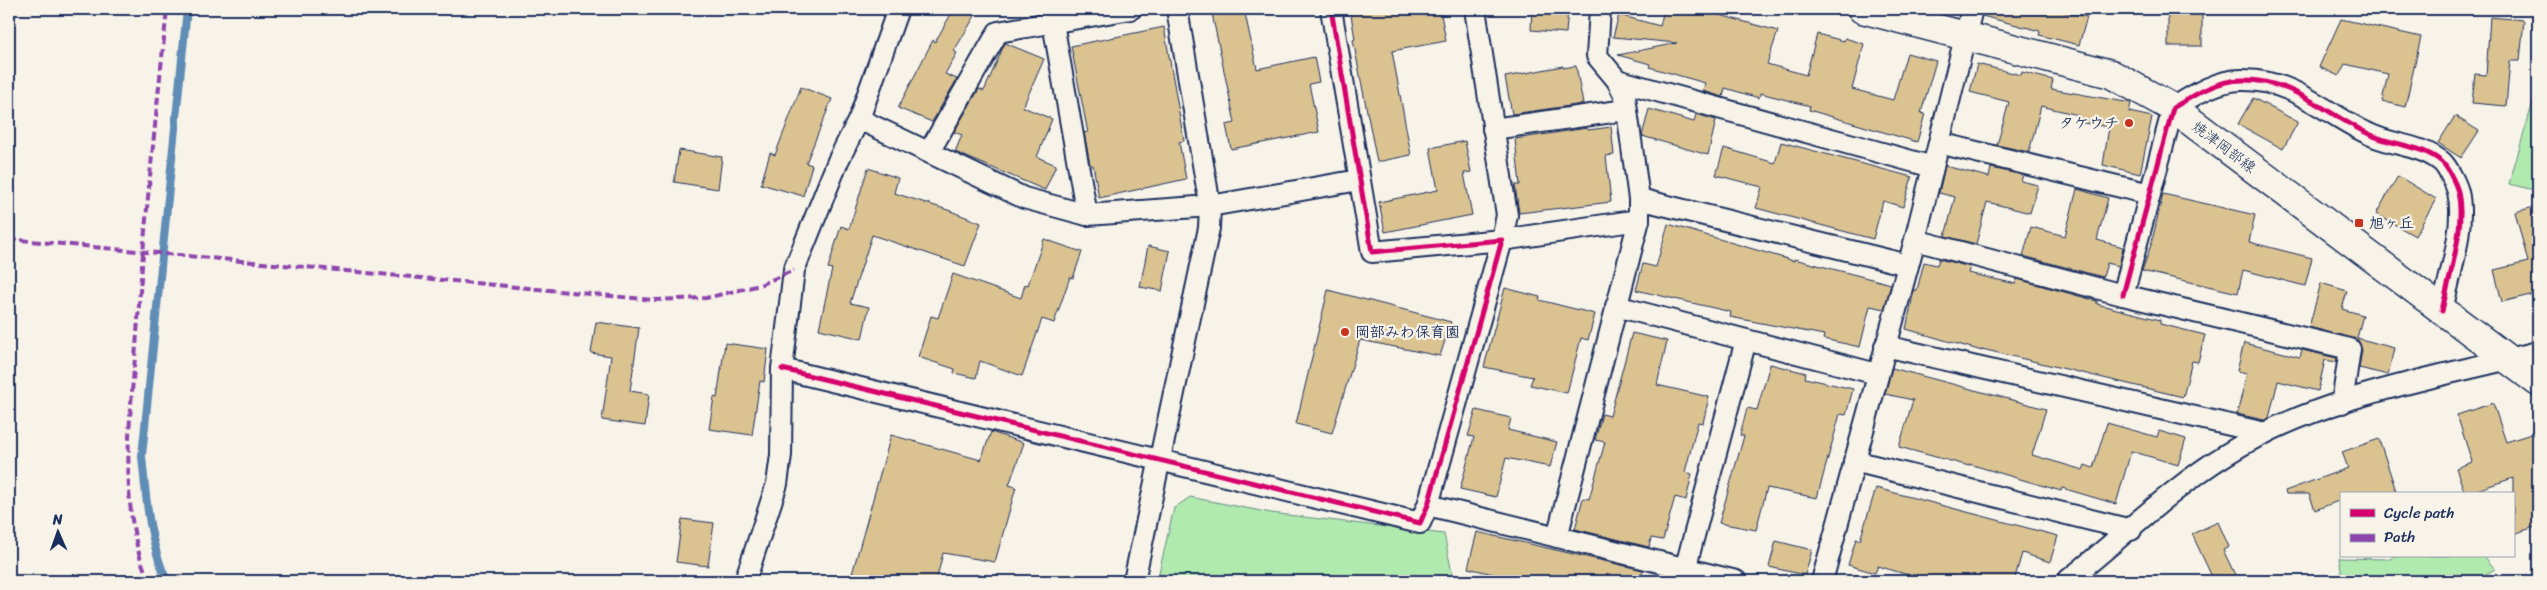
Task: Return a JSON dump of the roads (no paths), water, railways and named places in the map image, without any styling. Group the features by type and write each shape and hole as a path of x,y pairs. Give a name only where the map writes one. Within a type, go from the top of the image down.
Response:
{"main road":[{"name":"焼津岡部線","path":"1862,9 1968,21 2111,74 2173,108 2538,382"}],"street":[{"path":"745,581 777,484 781,455 782,369 794,270 838,161 858,119 898,9"},
{"path":"929,152 998,32 1131,9"},
{"path":"1134,581 1162,460 1210,228 1210,206 1177,9"},
{"path":"1331,9 1372,252 1502,240 1639,220"},
{"path":"782,369 1420,523 1428,505 1502,240 1507,215 1475,9"},
{"path":"1557,537 1639,220 1639,199 1625,96 1617,80 1596,56 1600,9"},
{"path":"1828,580 1854,461 1915,240 1968,21"},
{"path":"1053,23 1087,215"},
{"path":"1617,80 1933,167"},
{"path":"2123,295 2173,108 2194,94 2217,84 2241,80 2273,82 2306,96 2369,135 2421,149 2444,164 2458,191 2461,219 2442,311"},
{"path":"1493,129 1626,110"},
{"path":"858,119 1024,198 1087,215 1210,206 1359,180"},
{"path":"1939,143 2150,194"},
{"path":"1639,199 1908,265"},
{"path":"1915,240 2123,295 2350,349 2342,403"},
{"path":"1616,306 1877,374"},
{"path":"1684,576 1746,340"},
{"path":"1885,346 2265,433"},
{"path":"2067,581 2088,574 2131,530 2202,470 2265,433 2342,403 2397,387 2538,352"},
{"path":"1854,461 2131,530"},
{"path":"1428,505 1557,537 1684,576 1736,581"}],"waterway":[{"path":"167,581 152,535 142,456 187,9"}],"place":[{"name":"タケウチ","path":"2129,123"},
{"name":"旭ヶ丘","path":"2359,223"},
{"name":"岡部みわ保育園","path":"1345,332"}]}
